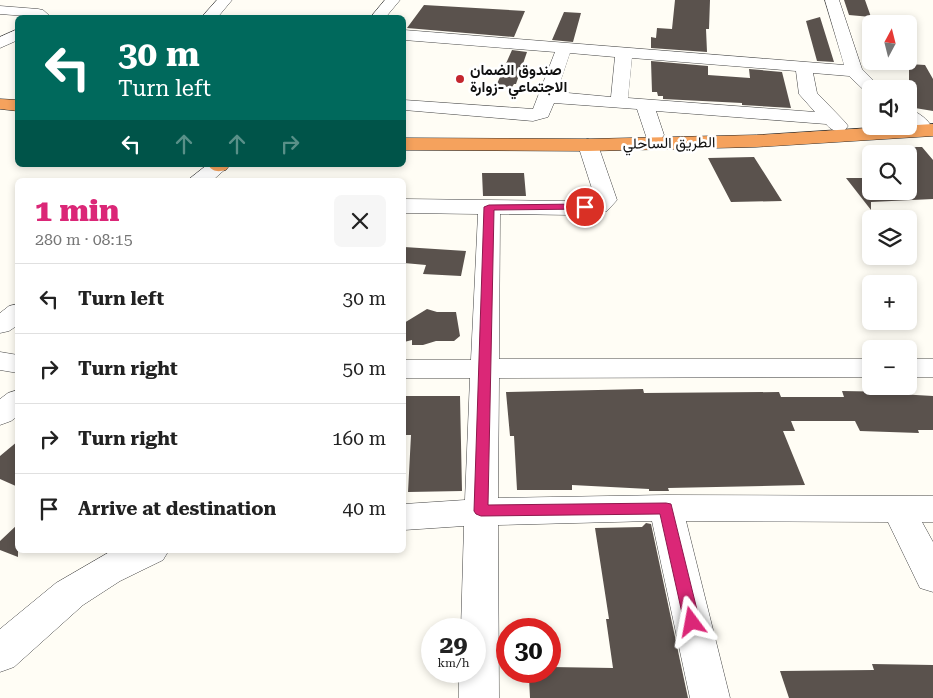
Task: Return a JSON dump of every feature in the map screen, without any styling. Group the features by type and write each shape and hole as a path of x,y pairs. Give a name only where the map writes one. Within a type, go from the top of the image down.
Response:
{"highway":[{"path":"0,104 15,106"},
{"path":"0,113 15,115"},
{"name":"الطريق الساحلي","path":"406,135 748,134 836,124 862,125"},
{"name":"الطريق الساحلي","path":"406,144 588,145 756,141 923,127"}],"street":[{"path":"211,15 225,0"},
{"path":"380,15 393,0"},
{"path":"832,0 854,71 864,80"},
{"path":"0,10 38,13 41,15"},
{"path":"0,44 15,36"},
{"path":"406,36 854,71"},
{"path":"406,105 533,115 541,113 564,48"},
{"path":"619,102 624,53"},
{"path":"804,67 808,94 836,124"},
{"path":"547,97 645,104 836,124"},
{"path":"645,104 654,135"},
{"path":"406,206 572,208 599,206 606,200 588,145"},
{"path":"202,178 216,167"},
{"path":"479,698 481,511 489,207"},
{"path":"0,325 15,314"},
{"path":"0,361 15,364"},
{"path":"406,369 862,368"},
{"path":"917,368 933,368"},
{"path":"0,414 15,402"},
{"path":"666,508 710,698"},
{"path":"406,517 481,511 666,508 933,509"},
{"path":"898,509 933,577"},
{"path":"0,654 76,588 105,570 144,553"}],"building":[{"path":"675,0 710,0 709,29 706,29 707,52 651,48 651,37 656,38 657,28 672,29"},
{"path":"844,0 865,0 870,15 849,15"},
{"path":"424,5 525,11 514,37 407,28"},
{"path":"564,12 581,13 573,42 552,40"},
{"path":"820,17 834,62 817,61 806,21"},
{"path":"512,50 527,52 516,84 512,87 496,86"},
{"path":"651,61 708,66 708,75 750,78 749,69 782,72 791,108 742,105 742,103 663,99 663,96 658,96 657,92 652,92"},
{"path":"918,65 925,65 933,79 933,111 917,108 917,80 909,80 909,70 918,70"},
{"path":"917,147 922,147 933,160 933,199 917,200"},
{"path":"754,157 782,201 731,202 708,158"},
{"path":"482,173 524,173 526,196 483,196"},
{"path":"846,178 862,178 862,198"},
{"path":"863,200 912,200 871,202 871,210"},
{"path":"406,247 466,251 461,276 423,274 426,265 406,263"},
{"path":"427,309 437,312 456,312 460,336 454,341 436,341 423,345 412,345 412,340 406,342 406,322"},
{"path":"643,389 644,393 779,392 781,397 844,397 842,391 862,391 862,395 933,396 933,430 918,430 919,433 860,431 855,421 791,421 795,431 783,431 805,485 668,488 669,491 649,491 649,489 572,485 572,490 517,490 514,436 510,436 506,392"},
{"path":"406,396 460,396 462,491 408,492 411,435 406,435"},
{"path":"15,444 15,486 0,479 0,456"},
{"path":"646,523 651,524 688,698 530,698 529,683 561,683 561,667 613,668 606,619 609,619 595,528 642,527"},
{"path":"15,527 15,553 18,553 18,557 0,550 0,541"},
{"path":"872,664 933,665 933,698 789,698 780,671 874,670"}],"place":[{"name":"صندوق الضمان الاجتماعي -زوارة","path":"460,79"}],"route":[{"path":"585,207 489,207 481,511 666,508 692,622"}]}
